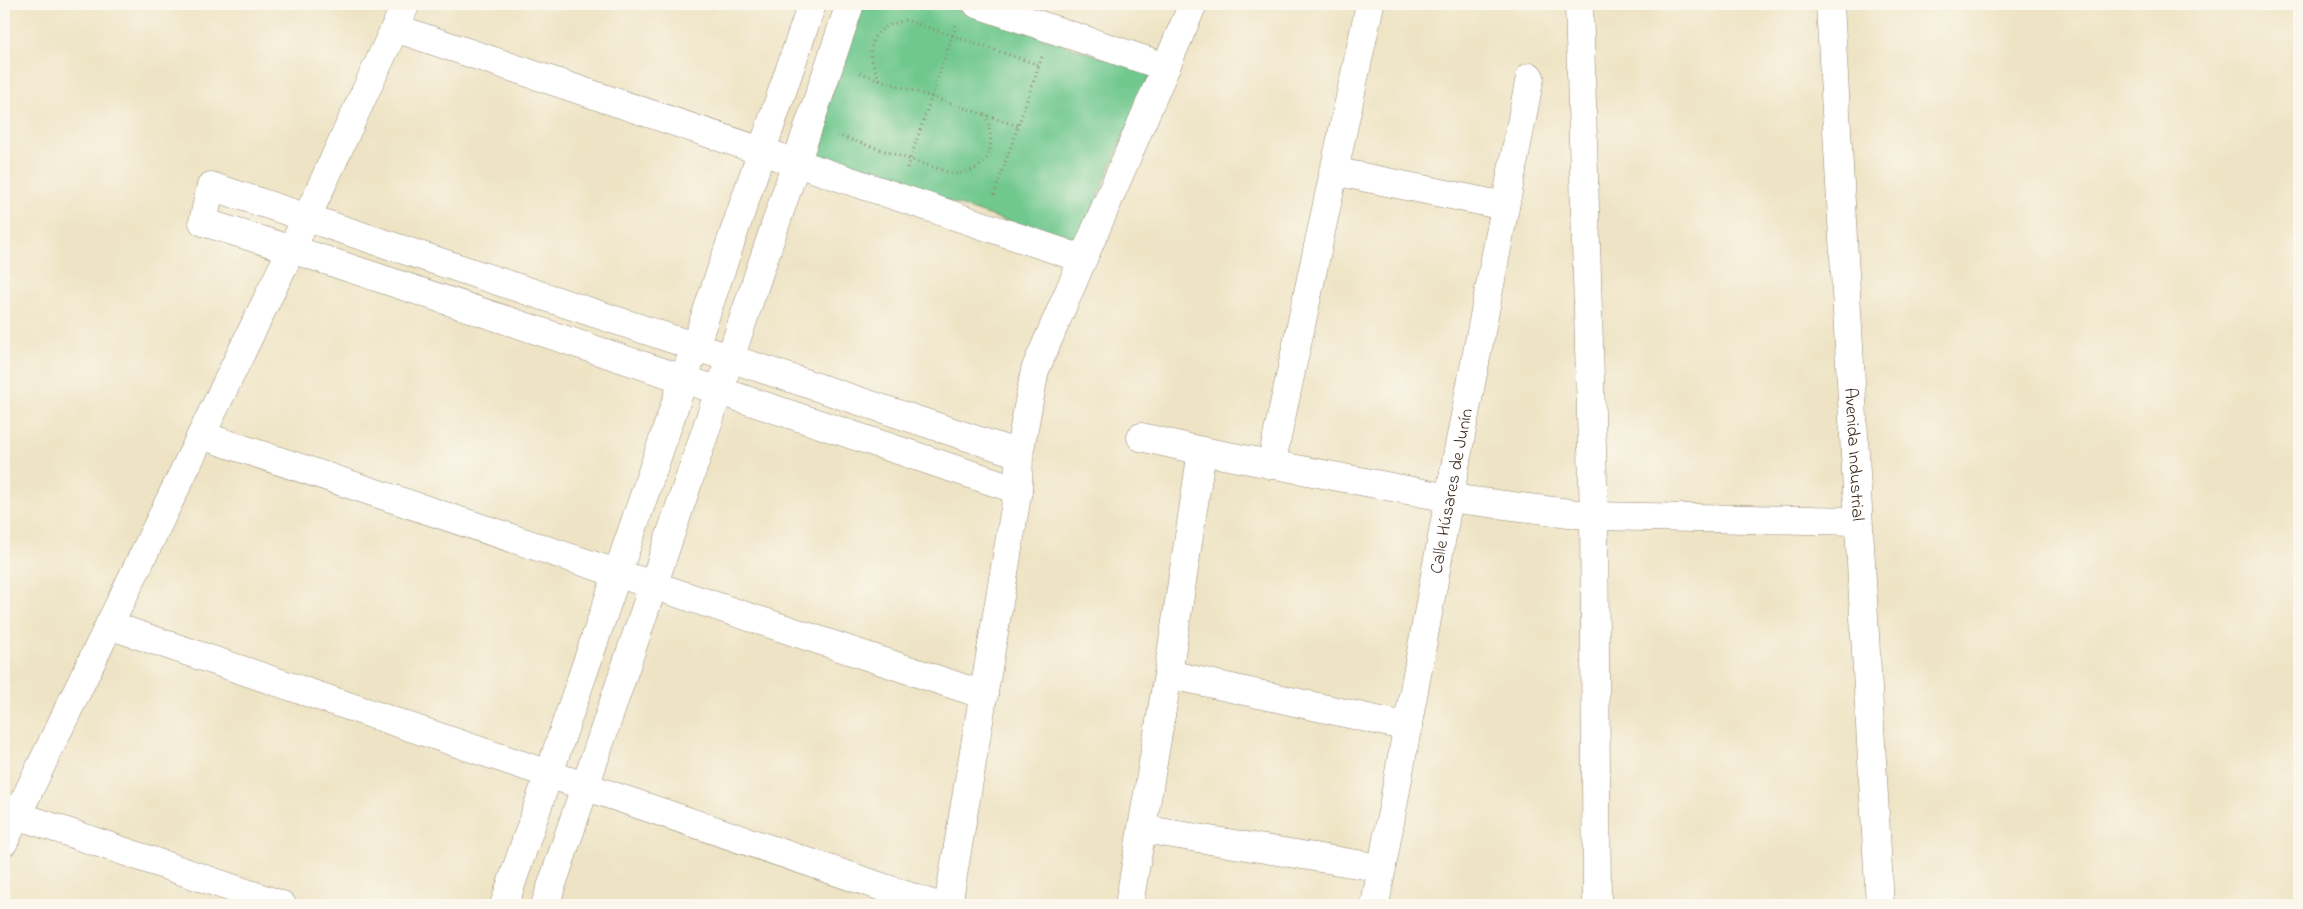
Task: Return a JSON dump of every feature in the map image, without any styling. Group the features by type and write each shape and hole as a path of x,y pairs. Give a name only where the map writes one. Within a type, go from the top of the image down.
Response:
{"street":[{"path":"4,842 291,249 406,4"},
{"path":"504,905 812,4"},
{"path":"545,905 721,391 850,4"},
{"path":"977,4 1166,67"},
{"path":"948,905 1018,490 1019,454 1035,370 1193,4"},
{"path":"1271,465 1370,4"},
{"path":"1579,4 1594,516 1597,905"},
{"name":"Avenida Industrial","path":"1830,4 1880,905"},
{"path":"395,28 1083,259"},
{"name":"Calle Húsares de Junín","path":"1375,905 1449,498 1530,77"},
{"path":"1333,172 1505,206"},
{"path":"1018,490 291,249 203,222 211,186 1019,454"},
{"path":"201,435 984,695"},
{"path":"1141,437 1202,452 1449,498 1594,516 1858,521"},
{"path":"1129,905 1168,674 1202,452"},
{"path":"109,625 935,905"},
{"path":"1168,674 1408,727"},
{"path":"16,815 282,905"},
{"path":"1142,829 1382,868"}],"path":[{"path":"880,80 872,65 869,52 876,35 889,24 906,20 1040,65"},
{"path":"906,173 957,22"},
{"path":"992,201 1045,50"},
{"path":"854,71 1018,126"},
{"path":"834,134 954,174 970,172 982,164 990,152 992,140 986,116"}],"green space":[{"path":"861,4 940,4 1151,73 1077,245 812,155"}]}
